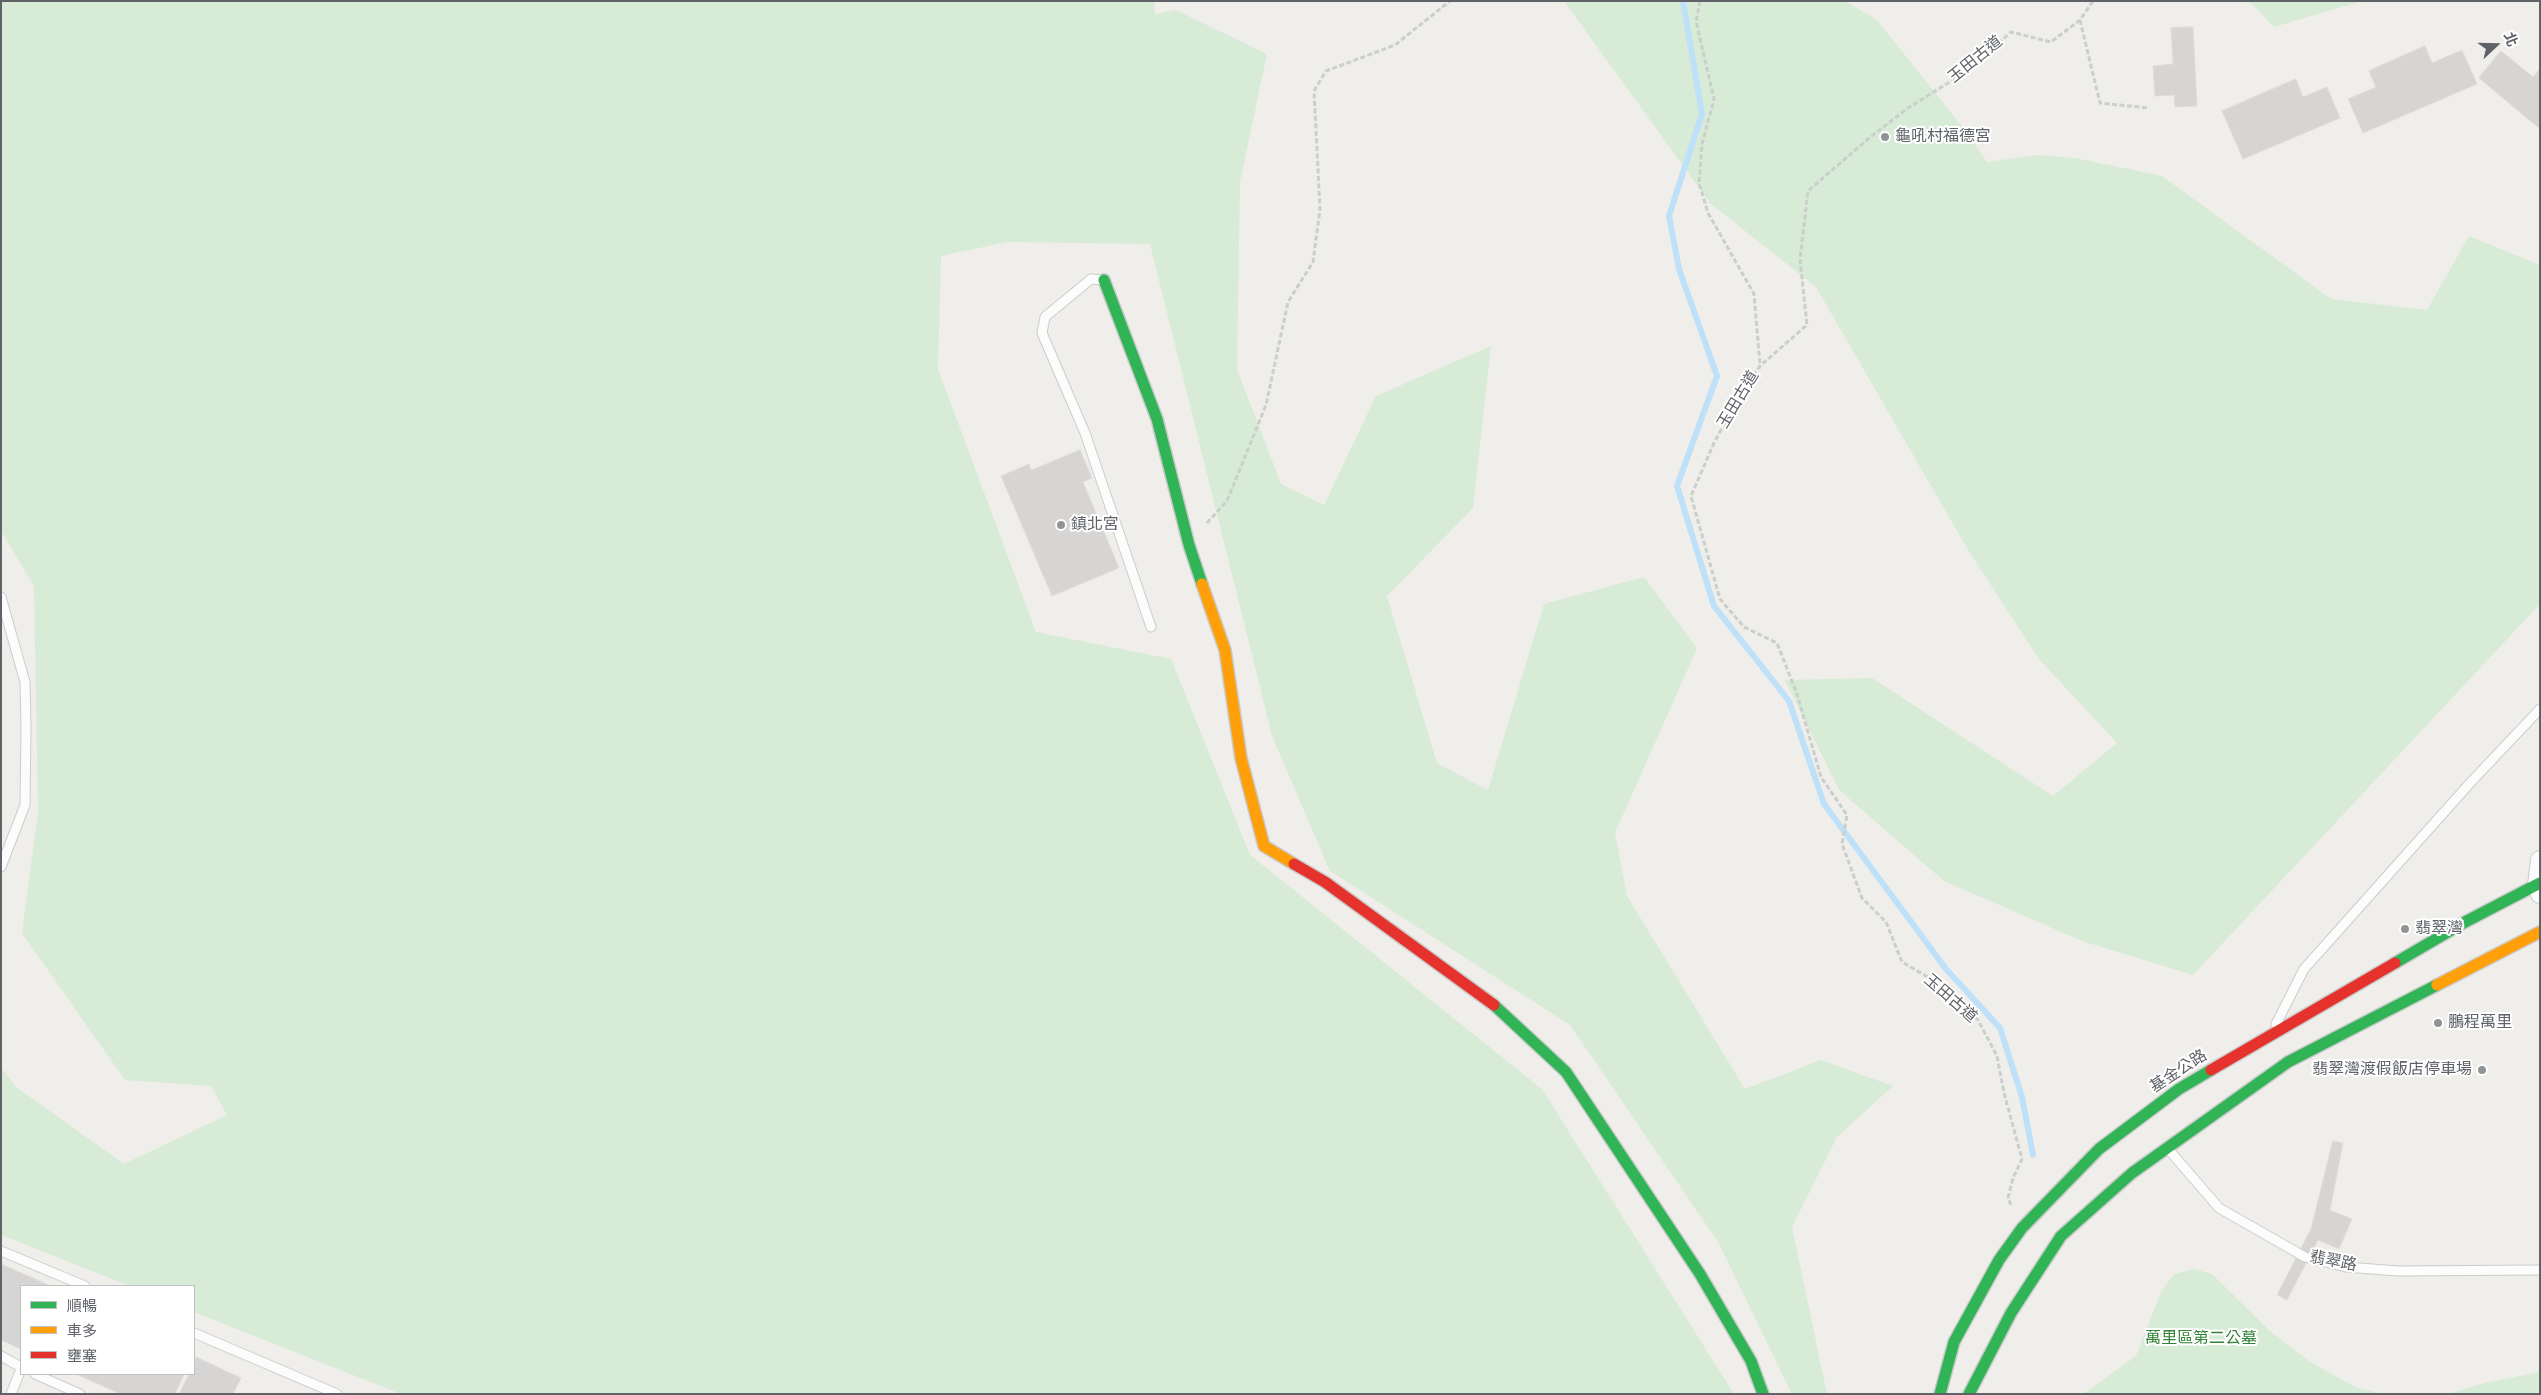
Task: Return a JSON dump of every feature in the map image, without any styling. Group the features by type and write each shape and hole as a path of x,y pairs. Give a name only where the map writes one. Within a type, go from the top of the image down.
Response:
{"main road":[{"path":"1104,280 1157,419 1189,545 1225,650 1241,758 1264,846 1325,882 1490,1002 1566,1072 1700,1274 1751,1361 1763,1394"},
{"name":"基金公路","path":"1940,1394 1954,1342 1999,1260 2022,1228 2099,1149 2179,1089 2270,1035 2465,922 2539,888"},
{"path":"1969,1394 2011,1313 2061,1236 2132,1172 2288,1062 2540,932"}],"street":[{"path":"2539,888 2540,860"}],"lane":[{"path":"1104,280 1091,279 1045,317 1042,333 1084,433 1151,627"},
{"path":"1,596 25,682 26,726 25,805 1,866"},
{"path":"2270,1035 2304,969 2471,782 2540,709"},
{"name":"翡翠路","path":"2167,1148 2219,1208 2305,1258 2346,1267 2398,1270 2540,1270"},
{"path":"1,1251 82,1285"},
{"path":"195,1333 337,1394"},
{"path":"1,1356 20,1367"},
{"path":"11,1394 20,1371"},
{"path":"37,1375 80,1394"}],"path":[{"path":"1189,545 1227,501 1266,405 1288,302 1313,262 1320,208 1314,90 1326,71 1395,45 1450,1"},
{"path":"1700,1 1696,21 1714,99 1702,144 1699,183 1708,213 1754,294 1760,366"},
{"name":"玉田古道","path":"2022,1228 2008,1198 2013,1178 2022,1159 2004,1093 1997,1056 1978,1020 1933,980 1902,962 1886,922 1862,898 1842,844 1847,815 1821,777 1797,694 1777,644 1744,627 1720,599 1691,496 1714,443 1742,391 1760,366 1807,325 1800,259 1808,191 1868,139 1908,108 1964,73 2011,32 2051,42 2080,20 2093,1"},
{"path":"2080,20 2100,103 2148,108"}],"green space":[{"path":"1,1 1154,1 1155,14 1176,10 1267,54 1240,182 1237,369 1281,484 1324,505 1376,396 1491,346 1473,508 1387,596 1437,763 1488,790 1544,604 1644,577 1697,648 1615,833 1627,896 1745,1089 1821,1060 1893,1086 1837,1137 1792,1227 1827,1394 1792,1394 1718,1242 1570,1025 1330,871 1272,736 1150,244 1007,242 941,256 938,369 1036,632 1171,659 1250,855 1542,1089 1734,1394 401,1394 195,1312 195,1285 127,1285 1,1235 1,1068 16,1087 124,1164 227,1115 211,1086 125,1080 22,933 38,812 34,586 1,531"},
{"path":"1564,1 1845,1 1877,20 1961,125 1987,162 2037,155 2075,158 2162,176 2331,299 2427,310 2469,236 2540,265 2540,604 2193,975 2082,941 1944,881 1839,790 1785,680 1872,678 2053,796 2117,743 2039,659 1968,550 1816,287 1710,203"},
{"path":"2249,1 2362,1 2274,27"},
{"name":"萬里區第二公墓","path":"2194,1269 2212,1274 2269,1330 2310,1362 2357,1388 2383,1394 2083,1394 2136,1356 2161,1292 2174,1274"},
{"path":"2540,1372 2540,1394 2448,1394 2485,1383"}],"building":[{"path":"2193,27 2197,106 2175,107 2174,95 2155,96 2153,66 2173,64 2171,28"},
{"path":"2425,46 2432,63 2462,50 2477,84 2363,133 2348,99 2376,87 2369,71"},
{"path":"2501,51 2533,77 2540,69 2540,129 2479,78"},
{"path":"2296,79 2303,97 2327,87 2340,118 2243,159 2222,111"},
{"name":"鎮北宮","path":"1080,450 1092,478 1083,482 1119,568 1052,596 1001,476 1029,464 1031,470"},
{"path":"2333,1141 2343,1143 2330,1210 2352,1219 2339,1249 2318,1240 2287,1300 2277,1295 2311,1229"},
{"path":"1,1264 49,1285 20,1285 20,1349 1,1340"},
{"path":"196,1357 241,1378 233,1394 179,1394 188,1375 195,1375"},
{"path":"78,1375 184,1375 175,1394 121,1394"}],"waterway":[{"path":"1683,1 1702,114 1669,216 1679,269 1717,376 1677,486 1714,606 1789,701 1824,804 1946,969 2000,1028 2022,1097 2033,1155"}],"traffic: fast":[{"path":"1104,280 1157,419 1189,545 1202,584"},
{"path":"2395,963 2465,922 2540,883"},
{"path":"1969,1394 2011,1313 2061,1236 2132,1173 2288,1062 2437,985"},
{"path":"1494,1005 1566,1072 1700,1274 1751,1361 1763,1394"},
{"path":"1940,1394 1954,1342 1999,1260 2022,1228 2099,1149 2179,1089 2211,1070"}],"traffic: slow":[{"path":"1202,584 1225,650 1241,758 1264,846 1294,864"},
{"path":"2437,985 2540,932"}],"traffic: jam":[{"path":"1294,864 1325,882 1494,1005"},
{"path":"2211,1070 2395,963"}],"place":[{"name":"龜吼村福德宮","path":"1885,137"},
{"name":"鎮北宮","path":"1061,525"},
{"name":"翡翠灣","path":"2405,929"},
{"name":"鵬程萬里","path":"2438,1023"},
{"name":"翡翠灣渡假飯店停車場","path":"2482,1070"}]}
